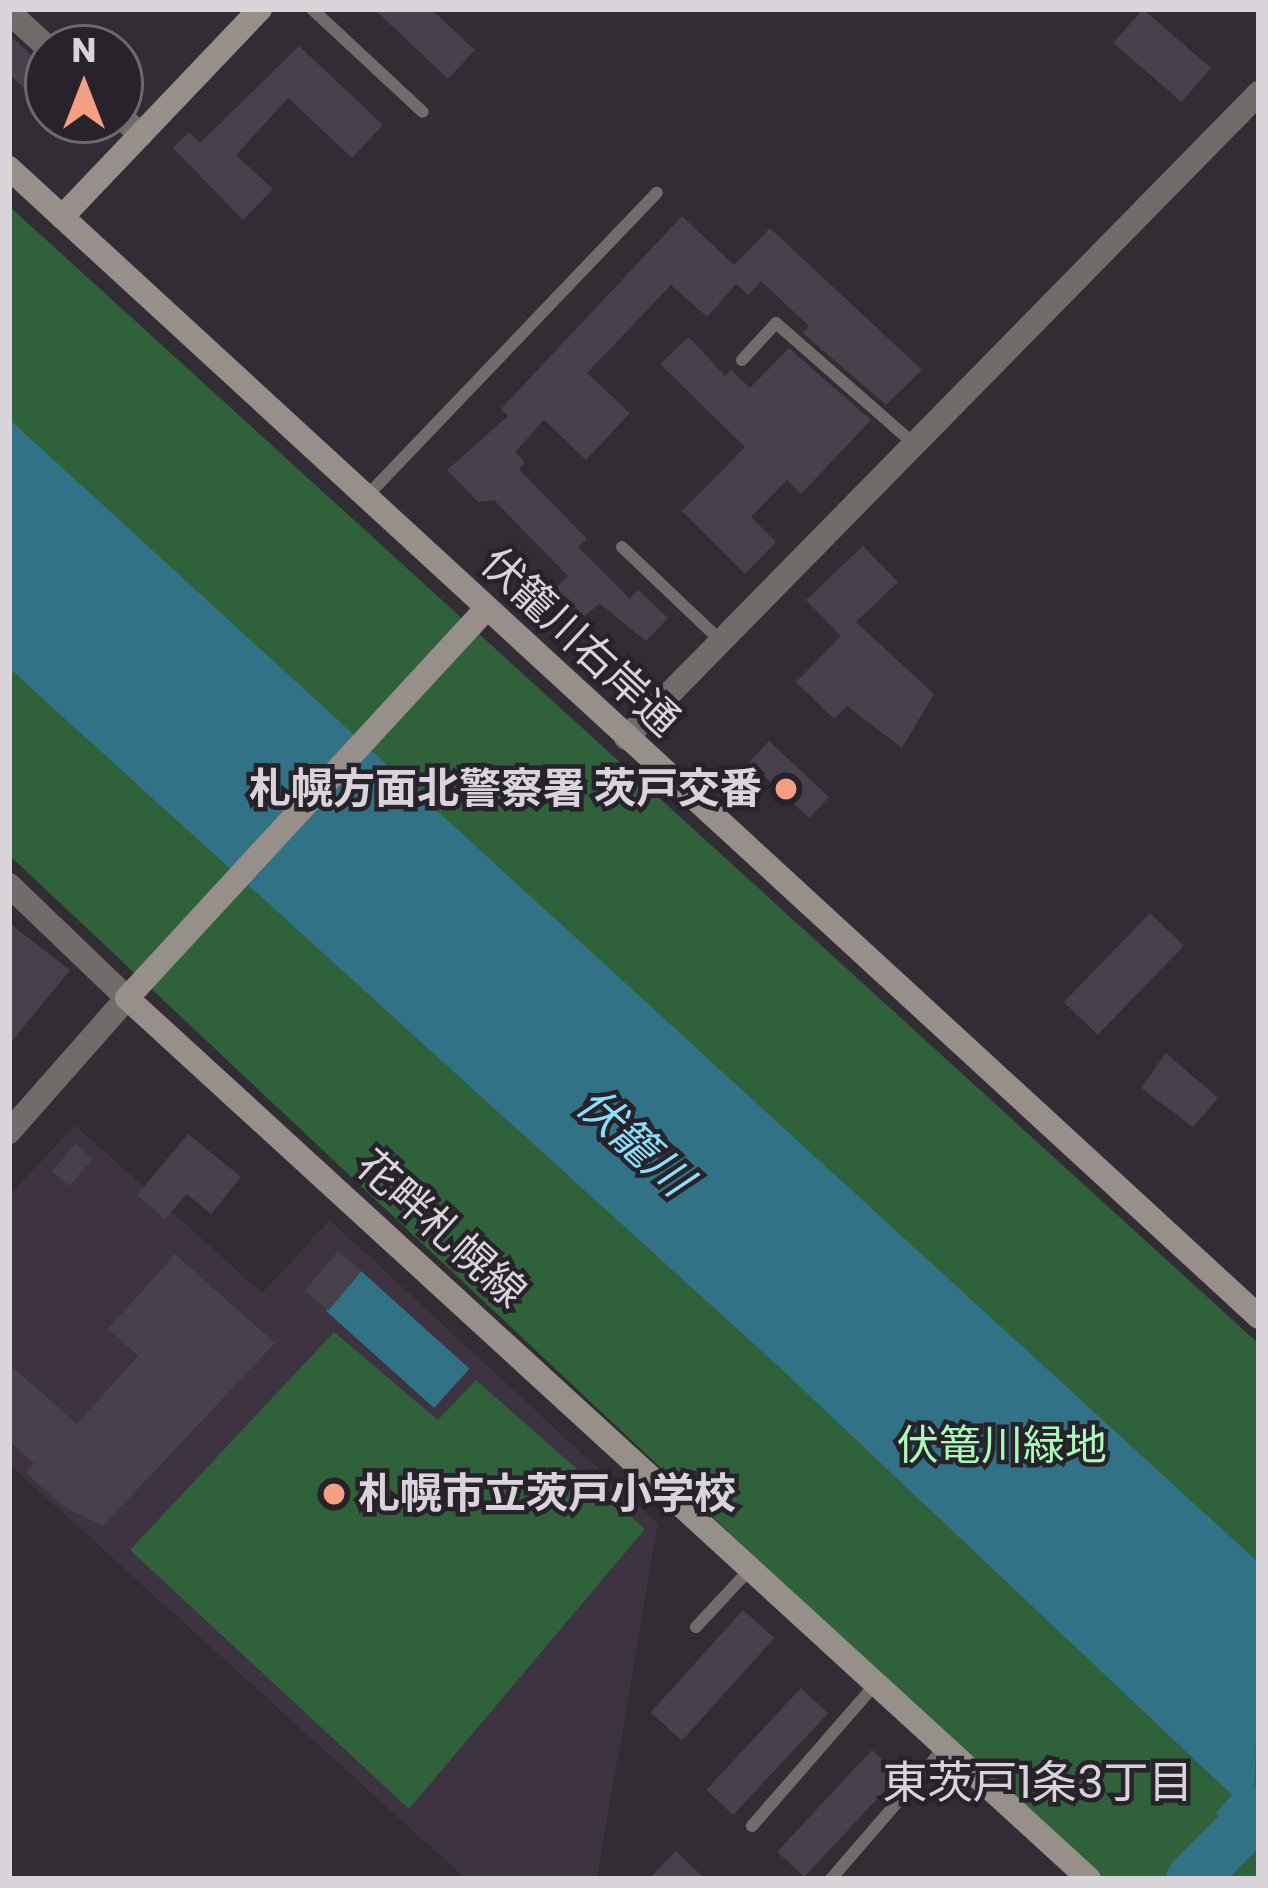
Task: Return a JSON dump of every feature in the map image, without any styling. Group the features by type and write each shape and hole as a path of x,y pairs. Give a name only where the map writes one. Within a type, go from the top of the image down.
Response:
{"main road":[{"path":"144,131 254,11"},
{"path":"62,217 131,144"},
{"name":"伏籠川右岸通","path":"9,168 1259,1317"},
{"path":"127,998 486,609"},
{"name":"花畔札幌線","path":"127,998 753,1566 1089,1879"}],"street":[{"path":"626,738 1259,93"},
{"path":"9,885 127,998 9,1132"}],"lane":[{"path":"312,9 423,112"},
{"path":"366,498 657,193"},
{"path":"742,360 776,323 914,444"},
{"path":"622,548 721,641"},
{"path":"696,1628 753,1566"},
{"path":"752,1826 878,1681"},
{"path":"831,1879 947,1745"}],"shaded area":[{"name":"札幌市立茨戸小学校","path":"75,1125 262,1293 330,1220 658,1524 597,1879 466,1879 9,1464 9,1196"}],"green space":[{"name":"伏篭川緑地","path":"9,206 1259,1344 1259,1879 1098,1879 9,855"},
{"path":"334,1332 438,1420 476,1380 645,1529 409,1809 130,1550"}],"water":[{"name":"伏籠川","path":"9,419 1259,1563 1254,1848 1246,1841 1239,1849 1217,1828 1224,1820 1216,1813 1232,1795 777,1365 9,668"},
{"path":"361,1271 469,1369 434,1408 326,1310"}],"building":[{"path":"374,9 431,9 475,50 448,79"},
{"path":"1143,9 1211,68 1181,102 1113,43"},
{"path":"9,34 24,48 24,88 9,74"},
{"path":"299,46 383,125 352,158 288,98 236,155 273,189 243,220 173,148 189,132 200,143"},
{"path":"682,216 734,265 770,228 922,370 886,405 803,333 809,326 761,281 748,295 736,284 707,317 671,285 587,373 630,413 586,460 544,420 515,452 525,462 519,469 587,539 578,547 630,599 638,590 668,618 646,641 600,604 581,618 553,591 568,576 494,500 478,502 447,470 508,416 501,409"},
{"path":"689,337 725,376 731,370 750,388 789,348 871,420 801,494 787,480 751,517 776,542 745,574 682,511 745,447 660,364"},
{"path":"863,546 898,582 856,622 934,694 902,748 847,706 834,719 796,682 841,636 806,600"},
{"path":"769,741 829,797 809,818 749,762"},
{"path":"1150,913 1184,946 1098,1035 1064,1002"},
{"path":"9,923 70,970 9,1045"},
{"path":"1166,1053 1218,1098 1193,1127 1141,1088"},
{"path":"188,1134 241,1177 211,1214 187,1194 165,1219 137,1195"},
{"path":"75,1144 93,1159 69,1186 52,1172"},
{"path":"338,1251 362,1271 328,1311 305,1291"},
{"path":"175,1254 275,1343 103,1526 64,1507 26,1473 34,1463 9,1441 9,1364 77,1424 138,1356 108,1329"},
{"path":"743,1610 774,1638 682,1741 651,1713"},
{"path":"801,1688 828,1713 733,1815 706,1790"},
{"path":"872,1750 899,1775 804,1877 777,1852"},
{"path":"676,1851 705,1879 649,1879"}],"waterway":[{"path":"1191,1879 1259,1811"}],"place":[{"name":"札幌方面北警察署 茨戸交番","path":"786,789"},
{"name":"札幌市立茨戸小学校","path":"334,1494"}],"district":[{"name":"東茨戸1条3丁目","path":"1038,1783"}]}
